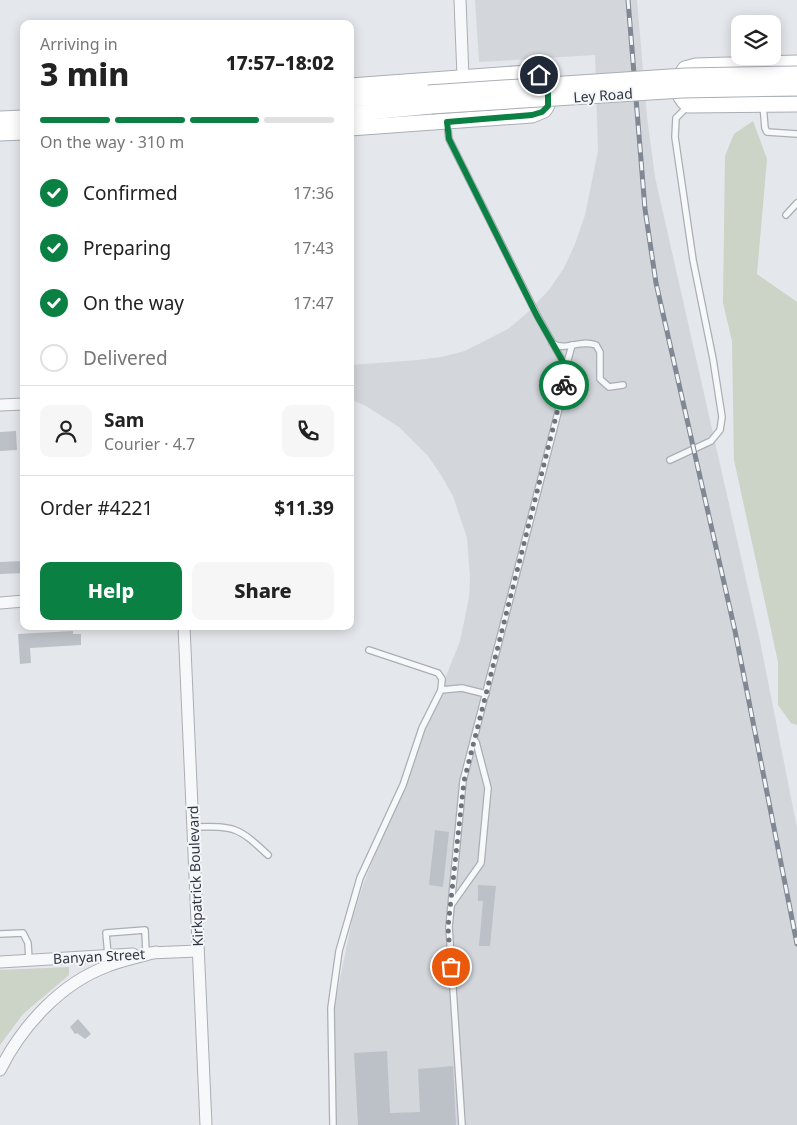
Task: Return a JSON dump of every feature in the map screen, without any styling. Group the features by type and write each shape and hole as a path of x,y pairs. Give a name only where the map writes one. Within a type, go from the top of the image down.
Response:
{"main road":[{"path":"797,63 696,66 685,69 678,86 680,98 688,105 797,104"},
{"path":"354,86 463,76 537,74 547,86 548,106 542,112 532,115 354,128"},
{"name":"Ley Road","path":"354,113 430,100 685,76 797,74"},
{"name":"Ley Road","path":"354,99 430,100 682,90 797,88"},
{"path":"0,119 20,118"},
{"path":"0,133 20,132"}],"street":[{"path":"460,0 463,76"},
{"path":"0,405 20,404"},
{"path":"0,603 20,601"},
{"name":"Kirkpatrick Boulevard","path":"184,630 206,1125"},
{"name":"Banyan Street","path":"0,962 198,951"},
{"path":"0,1070 27,1027 54,999 77,980 108,966 151,953"}],"lane":[{"path":"670,460 711,441 716,437 722,423 675,137 676,118 688,105"},
{"path":"763,105 767,132 797,134"},
{"path":"447,122 449,139 566,367"},
{"path":"786,215 797,203"},
{"path":"551,341 561,347 583,342 596,346 600,352 600,379 610,387 623,385"},
{"path":"462,1125 448,927 464,781 562,397 566,367 572,345"},
{"path":"334,1125 332,1008 339,951 360,878 403,785 422,728 441,690 442,678 438,672 369,650"},
{"path":"441,690 462,688 486,694"},
{"path":"451,905 481,863 488,788 475,740"},
{"path":"194,827 226,826 246,835 268,856"},
{"path":"108,955 106,933 145,930 151,953"},
{"path":"0,934 23,933 28,943 29,960"}],"shaded area":[{"path":"475,0 637,0 647,117 655,177 760,641 797,828 797,1125 331,1125 333,1013 352,920 363,885 460,641 469,598 470,577 467,538 453,496 428,456 399,427 366,406 354,401 354,365 418,360 465,351 508,329 526,314 549,290 564,268 575,244 585,215 598,151 595,55 479,62"}],"green space":[{"path":"753,121 767,159 757,274 797,302 797,725 791,723 778,705 778,662 734,460 732,341 723,303 725,156 734,134"},
{"path":"69,967 69,975 23,1014 0,1045 0,970"}],"building":[{"path":"16,431 17,450 0,451 0,432"},
{"path":"20,561 20,573 0,574 0,562"},
{"path":"73,631 73,634 81,634 81,645 30,648 31,663 20,664 18,634"},
{"path":"435,830 449,832 443,887 429,885"},
{"path":"478,885 496,886 490,946 479,946 483,901 478,901"},
{"path":"78,1019 91,1034 85,1039 77,1033 75,1034 70,1027"},
{"path":"387,1051 390,1113 420,1112 418,1069 453,1066 456,1125 358,1125 354,1053"}],"railway":[{"path":"628,0 645,209 656,283 735,631 797,944"}],"way so far":[{"path":"451,967 448,927 464,781 564,385"}],"route":[{"path":"539,75 547,86 549,101 548,106 539,114 447,122 449,139 537,316 566,367 564,385"}]}
